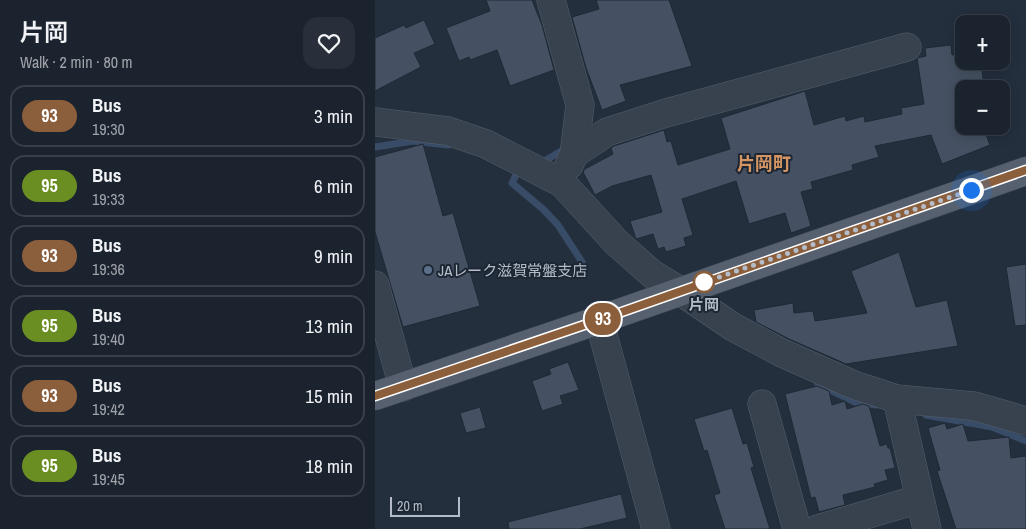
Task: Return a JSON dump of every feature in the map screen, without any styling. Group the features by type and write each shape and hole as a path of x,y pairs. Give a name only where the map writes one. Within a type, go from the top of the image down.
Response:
{"main road":[{"path":"375,396 599,320 1026,170"}],"street":[{"path":"551,0 580,106 574,154 562,183"},
{"path":"574,154 607,132 666,113 907,47"},
{"path":"375,122 448,131 486,144 562,183 616,242 652,274 681,291 733,327 782,353 854,385 897,399 974,406 1026,421"},
{"path":"375,285 403,387"},
{"path":"599,320 656,529"},
{"path":"897,399 927,529"},
{"path":"763,404 797,529"},
{"path":"818,529 919,499"}],"building":[{"path":"486,0 532,0 542,25 554,70 510,86 497,50 470,60 469,57 459,61 446,28 490,11"},
{"path":"596,0 669,0 692,66 620,85 626,101 602,110 586,68 572,17 599,9"},
{"path":"424,20 435,44 414,53 421,67 375,91 375,38 404,25 406,28"},
{"path":"951,45 952,55 955,55 955,70 982,70 983,80 955,80 955,135 986,135 990,145 942,164 931,135 875,146 879,157 852,165 853,170 811,182 813,189 801,192 811,226 791,233 785,213 749,224 736,181 682,199 693,235 684,238 686,246 666,252 664,247 658,249 653,234 636,239 630,221 662,212 651,175 612,186 595,195 583,172 585,169 613,154 611,148 614,146 664,130 667,142 671,141 678,165 730,149 721,118 805,91 814,125 845,116 846,121 864,116 865,122 902,114 901,108 924,104 917,58 926,56 925,48"},
{"name":"JAレーク滋賀常盤支店","path":"423,144 443,216 453,213 480,306 403,327 375,232 375,157"},
{"path":"899,252 916,307 947,300 958,346 846,364 756,322 754,310 793,303 794,313 813,311 815,321 867,313 851,271"},
{"path":"1026,264 1026,325 1015,326 1006,267"},
{"path":"568,362 579,390 560,396 563,404 542,411 532,381 551,374 549,369"},
{"path":"817,386 829,391 832,405 845,401 847,409 863,404 869,406 880,446 887,444 888,448 890,448 895,468 885,470 888,480 874,484 875,487 843,495 845,505 819,512 815,497 811,498 785,394"},
{"path":"480,407 486,428 466,433 460,413"},
{"path":"732,408 743,444 747,443 754,467 751,468 770,529 725,529 714,495 720,493 707,450 704,451 694,419"},
{"path":"945,423 947,429 963,424 968,441 1009,437 1011,458 1026,456 1026,529 956,529 937,471 940,470 928,428"},
{"path":"621,494 627,518 580,529 509,529 508,522"}],"waterway":[{"path":"375,147 413,141 448,145"},
{"path":"541,163 568,147"},
{"path":"524,172 517,173 512,183 544,210 558,225 582,262"},
{"path":"818,384 855,402 876,405"},
{"path":"926,415 992,427 1026,441"}],"bus line":[{"name":"93","path":"375,396 599,320 1026,170"}],"place":[{"name":"JAレーク滋賀常盤支店","path":"428,270"},
{"name":"片岡","path":"704,282"}],"district":[{"name":"片岡町","path":"764,163"}],"route":[{"path":"704,282 699,284 971,190"}]}
